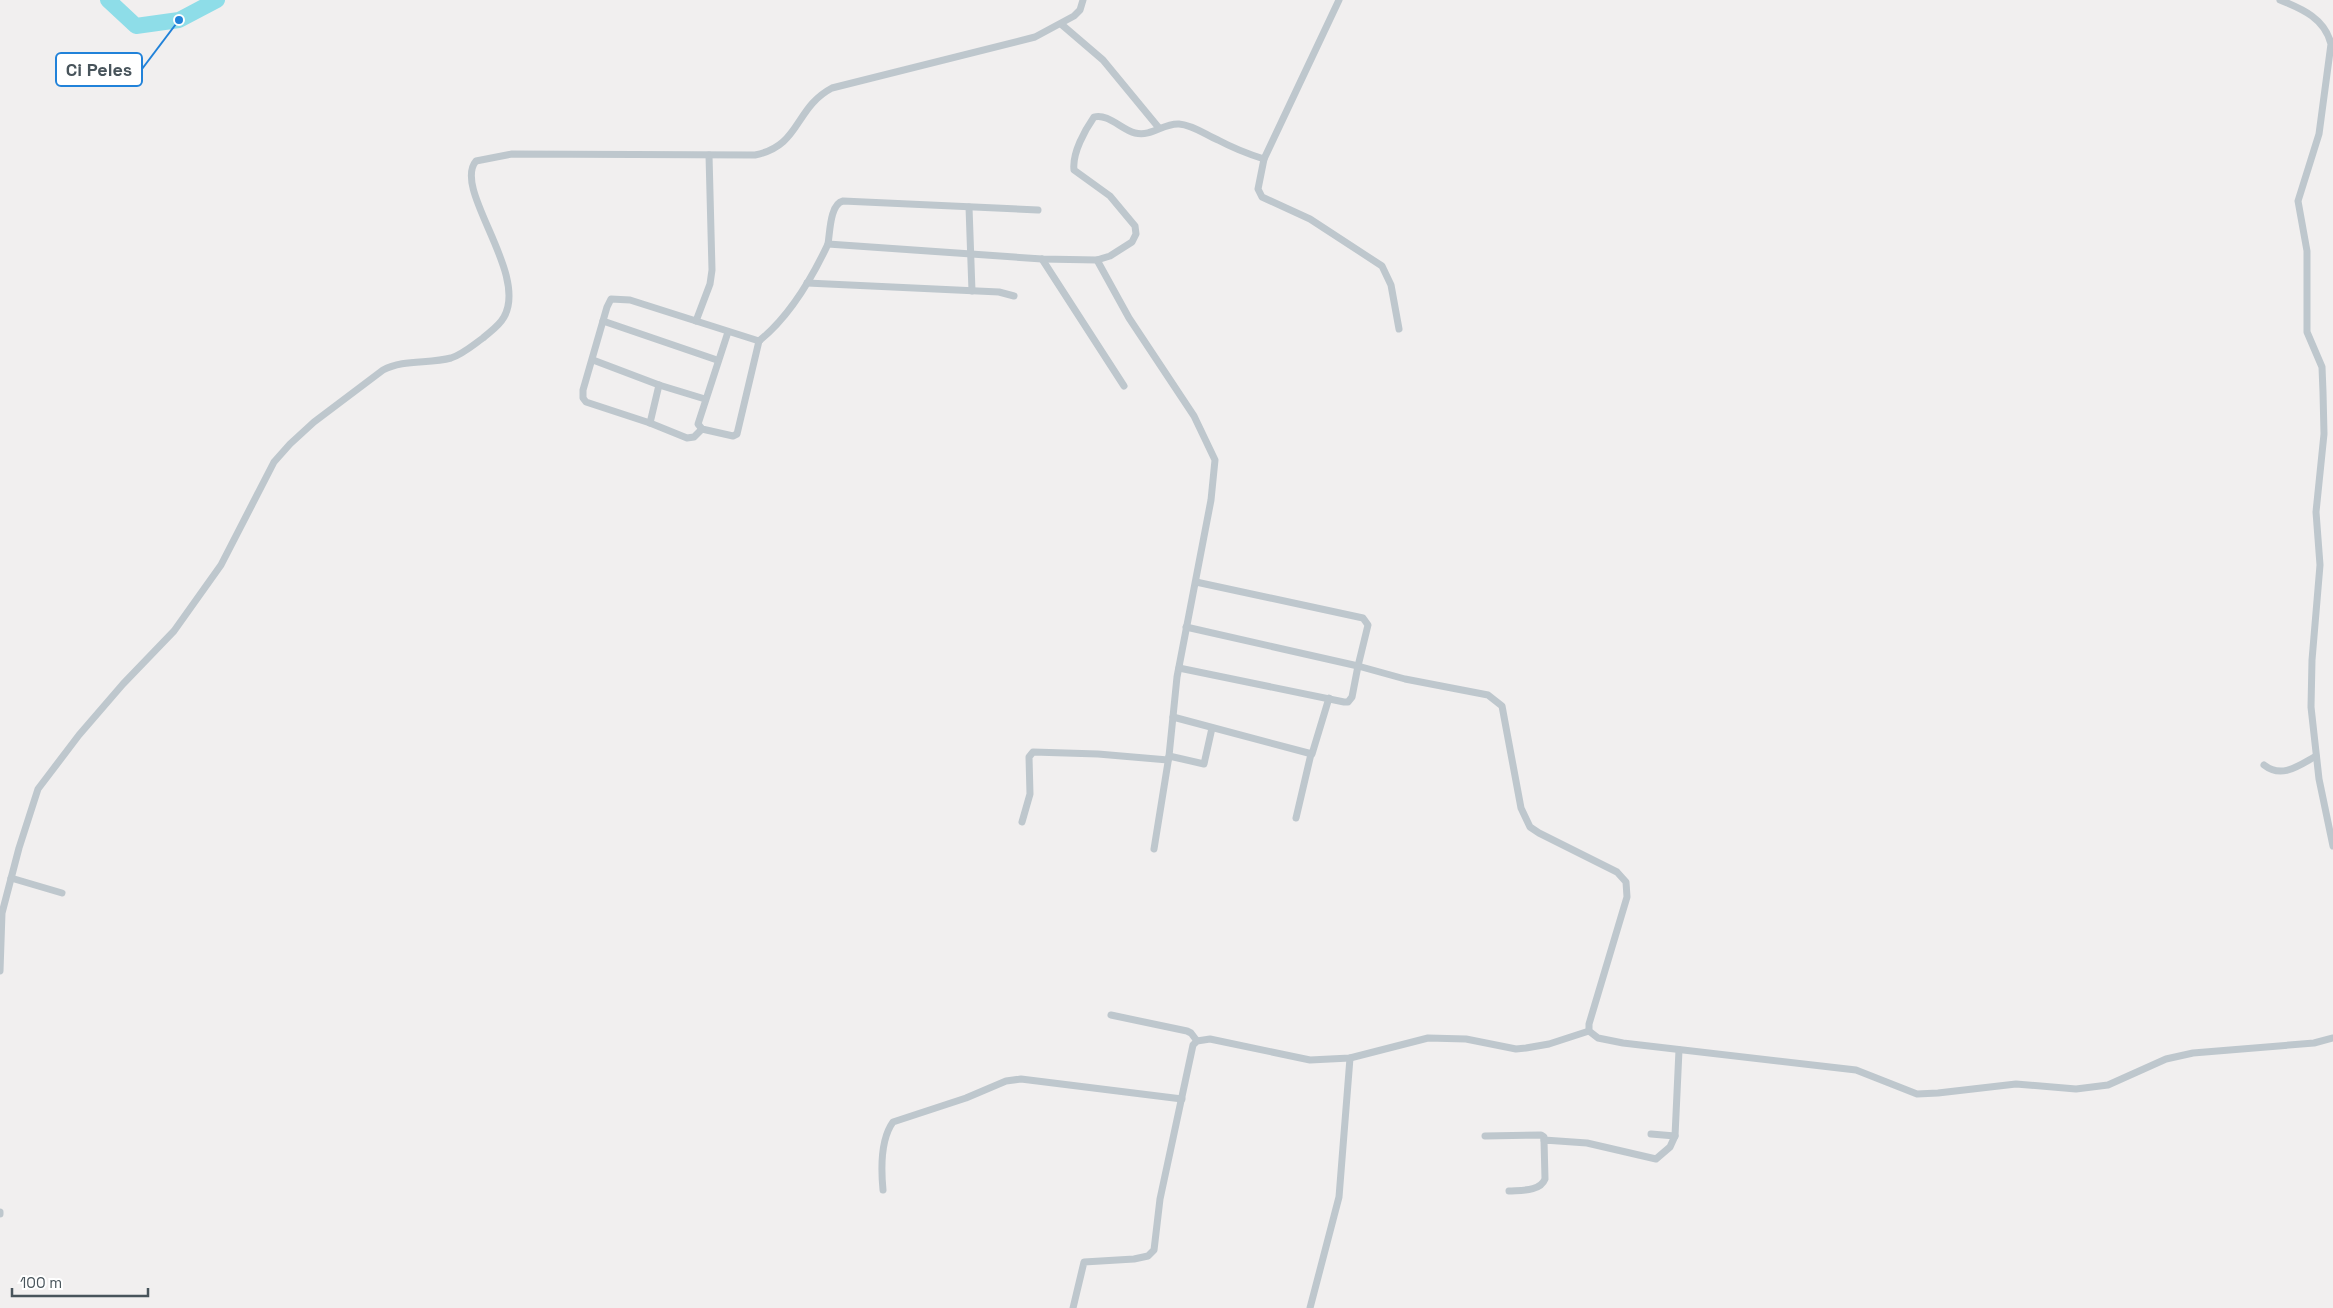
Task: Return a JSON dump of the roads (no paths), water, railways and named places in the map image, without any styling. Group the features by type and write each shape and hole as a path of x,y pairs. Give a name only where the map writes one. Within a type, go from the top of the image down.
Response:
{"street":[{"path":"0,971 2,913 19,848 38,789 79,735 145,659 174,631 220,565 274,462 314,422 383,370 393,366 450,358 461,354 501,323 508,308 508,286 501,257 478,206 472,175 474,164 480,159 512,154 755,155 768,152 787,140 804,113 815,100 832,88 1035,37 1061,24 1080,10 1082,0"},
{"path":"1339,0 1264,159 1258,189 1262,197 1310,219 1382,266 1390,285 1399,329"},
{"path":"2280,0 2306,10 2327,32 2331,44 2319,134 2298,202 2306,251 2307,332 2322,366 2324,434 2316,512 2320,562 2311,680 2311,707 2316,756 2333,846"},
{"path":"1061,24 1103,60 1159,128"},
{"path":"828,244 1042,259 1097,260 1110,256 1132,242 1136,234 1135,226 1110,196 1074,170 1073,165 1080,142 1094,117 1099,116 1137,134 1146,135 1159,128 1179,124 1191,127 1240,151 1264,159"},
{"path":"696,321 710,284 712,270 709,155"},
{"path":"728,332 717,360 698,424 702,429 733,436 737,434 759,341 768,334 816,270 828,244 834,207 838,202 1038,210"},
{"path":"969,207 972,291"},
{"path":"1042,259 1124,386"},
{"path":"1097,260 1129,318 1194,416 1215,460 1211,500 1179,668 1172,717 1169,758 1154,849"},
{"path":"806,283 1006,293 1014,296"},
{"path":"702,429 694,438 687,438 650,423 586,402 583,398 583,390 608,303 611,299 620,298 759,341"},
{"path":"602,321 717,360"},
{"path":"593,360 659,385 705,399"},
{"path":"650,423 659,385"},
{"path":"2324,434 2333,436"},
{"path":"1179,668 1348,702 1352,697 1368,625 1363,618 1196,582"},
{"path":"1186,627 1358,666 1405,679 1488,695 1497,700 1502,706 1504,713 1521,808 1530,827 1617,872 1624,878 1628,887 1627,897 1588,1024 1589,1031 1598,1038 1678,1050 1856,1070 1917,1094 1938,1094 2016,1084 2076,1089 2108,1085 2166,1059 2193,1052 2314,1043 2333,1038"},
{"path":"1296,818 1311,754 1314,752 1329,698"},
{"path":"1172,717 1311,754"},
{"path":"1022,822 1030,794 1029,757 1033,752 1169,758 1204,764 1212,728"},
{"path":"2264,765 2270,770 2282,772 2316,756"},
{"path":"12,878 62,893"},
{"path":"1111,1015 1187,1031 1197,1041"},
{"path":"1073,1308 1084,1262 1134,1259 1148,1256 1154,1250 1160,1199 1193,1045 1197,1041 1210,1039 1304,1060 1350,1058 1428,1038 1473,1040 1516,1049 1549,1044 1589,1031"},
{"path":"1544,1140 1587,1143 1656,1159 1670,1146 1675,1136 1678,1050"},
{"path":"1310,1308 1339,1198 1350,1058"},
{"path":"883,1190 880,1166 885,1142 893,1122 966,1098 1006,1081 1029,1080 1182,1099"},
{"path":"1651,1134 1675,1136"},
{"path":"1484,1136 1541,1135 1544,1137 1544,1183 1536,1188 1509,1192"}],"waterway":[{"path":"108,0 136,26 179,20 217,0"}],"place":[{"name":"Ci Peles","path":"179,20"}]}
